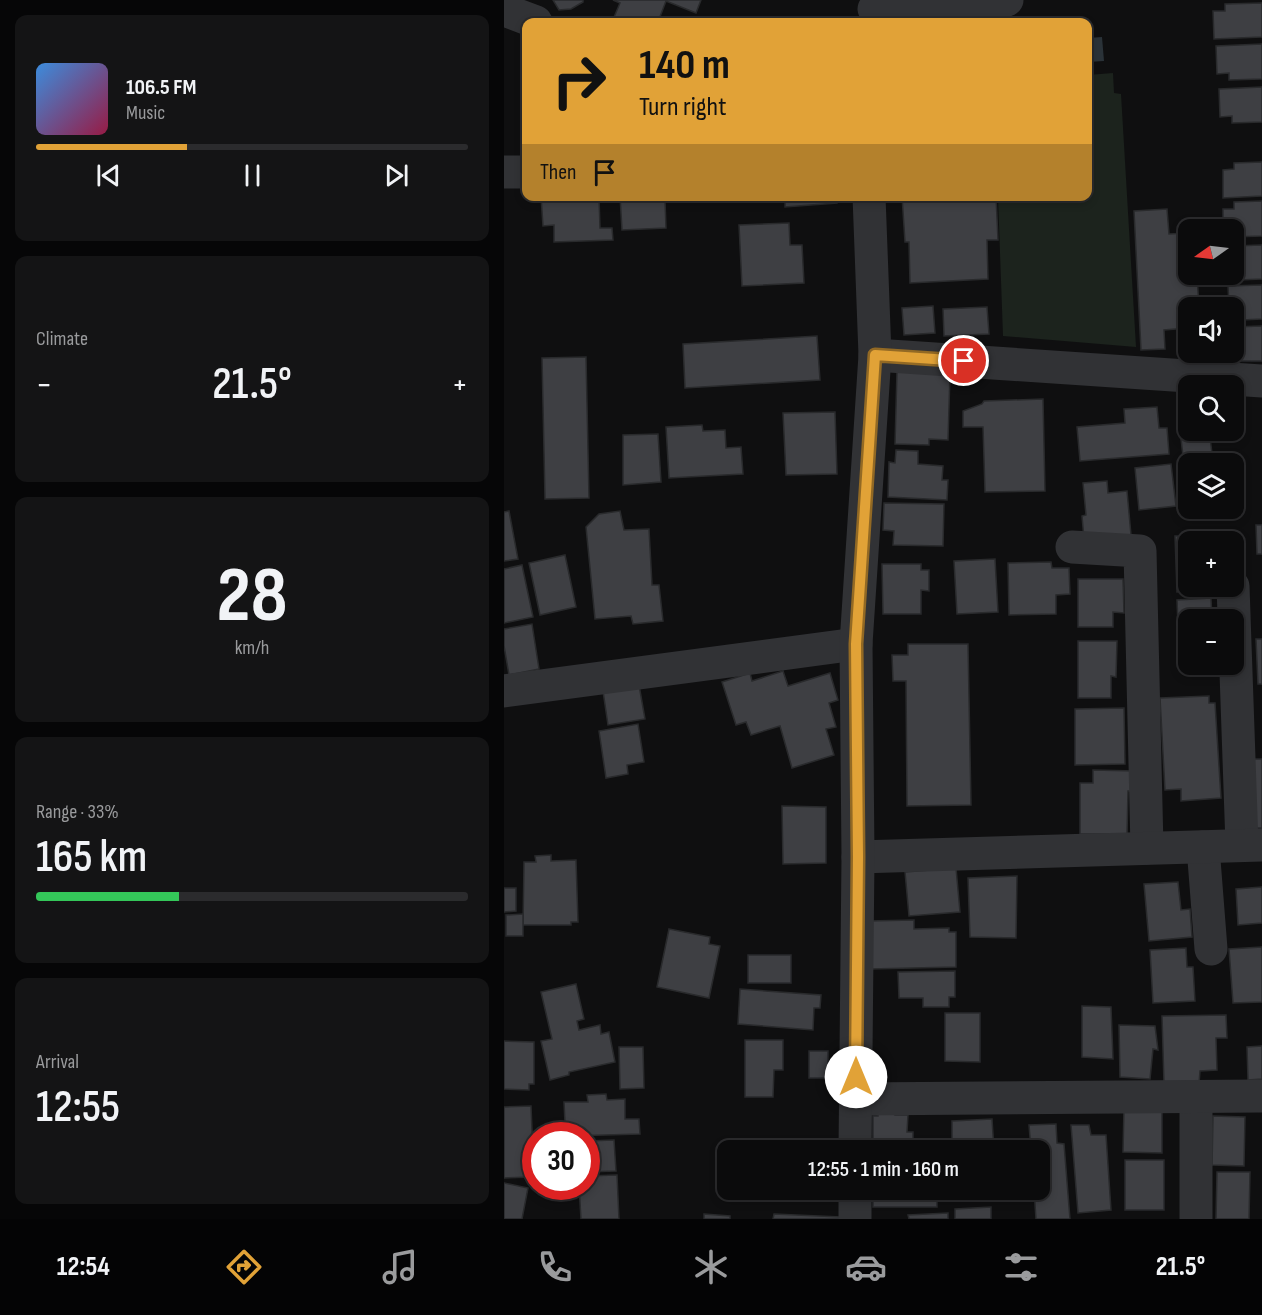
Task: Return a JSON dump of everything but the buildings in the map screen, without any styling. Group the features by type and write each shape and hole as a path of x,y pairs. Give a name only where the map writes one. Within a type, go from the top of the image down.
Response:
{"street":[{"path":"872,11 1007,0"},
{"path":"504,10 525,18"},
{"path":"504,172 522,172"},
{"path":"855,1140 858,857 856,644 875,355 868,201"},
{"path":"875,355 1262,381"},
{"path":"1072,547 1140,551 1147,848"},
{"path":"858,857 1252,845 1234,597"},
{"path":"504,691 856,644"},
{"path":"1203,847 1211,949"},
{"path":"856,1099 1262,1096"},
{"path":"1196,1097 1196,1219"},
{"path":"855,1200 855,1219"}],"shaded area":[{"path":"1102,37 1104,61 1092,62 1092,38"},
{"path":"1113,73 1114,93 1121,94 1136,347 1003,336 998,201 1092,201 1092,75"}],"route":[{"path":"856,1077 858,857 856,644 875,355 964,361"}]}
